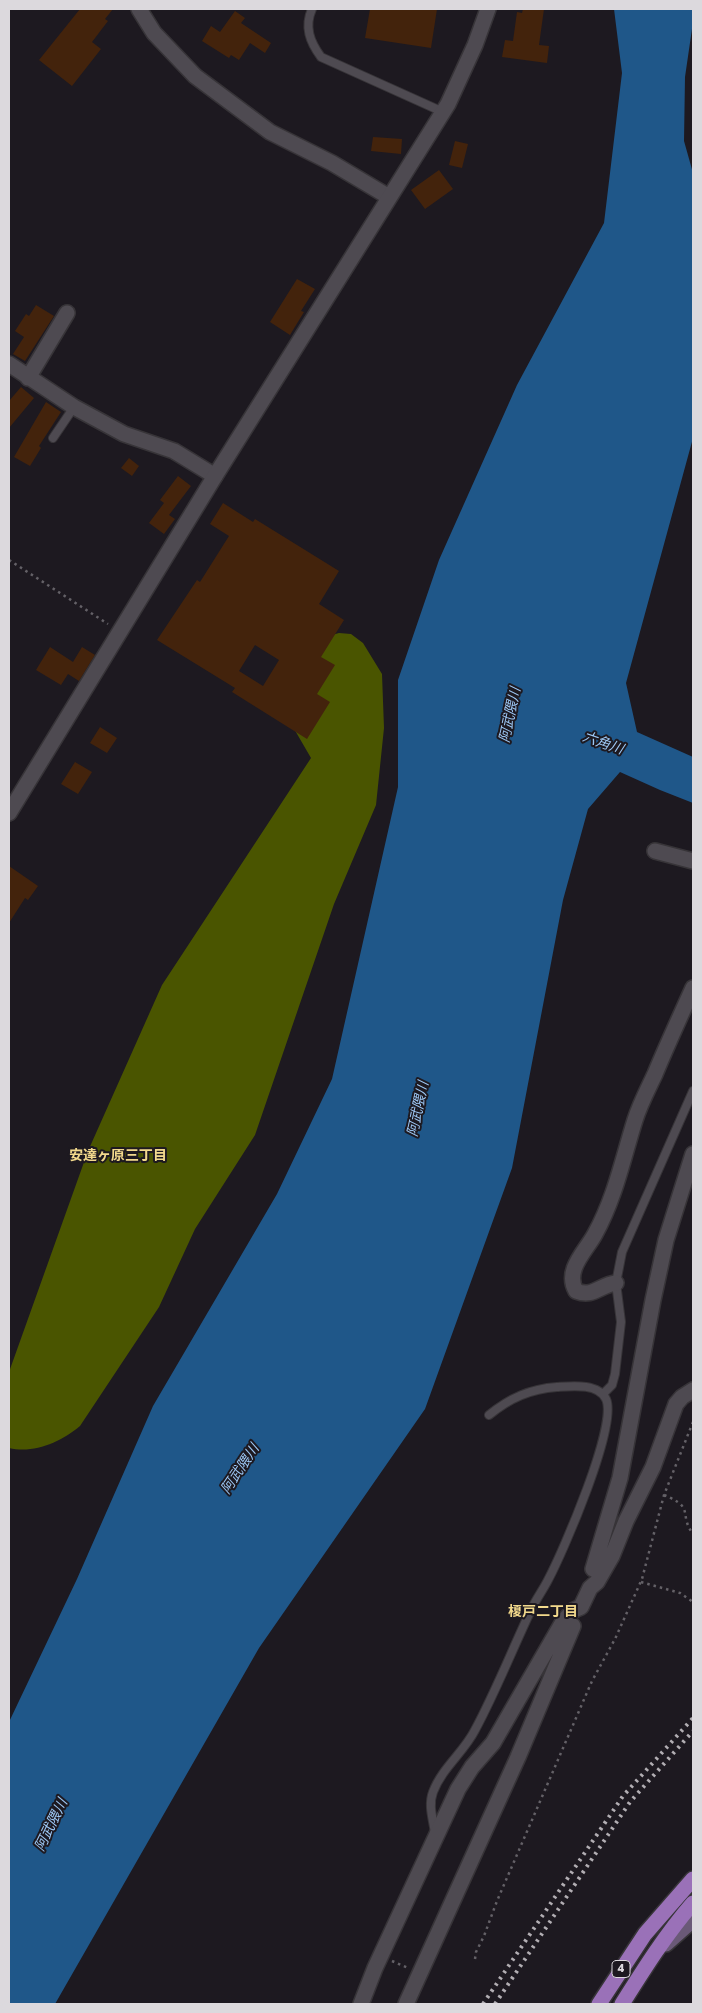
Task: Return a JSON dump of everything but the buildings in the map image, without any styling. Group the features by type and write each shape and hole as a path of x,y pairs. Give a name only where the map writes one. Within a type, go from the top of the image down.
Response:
{"highway":[{"name":"4","path":"599,2004 645,1934 693,1878"},
{"name":"4","path":"622,2004 648,1962 693,1903"}],"main road":[{"path":"648,1962 693,1920"}],"street":[{"path":"139,9 154,33 195,76 270,132 332,163 389,197"},
{"path":"9,813 215,476 443,112 475,45 488,9"},
{"path":"28,378 67,313"},
{"path":"9,364 74,406 124,434 174,452 215,476"},
{"path":"655,851 693,861"},
{"path":"616,1282 607,1284 592,1293 585,1294 576,1291 573,1281 575,1265 605,1216 606,1208 620,1176 636,1118 693,988"},
{"path":"593,1569 620,1478 648,1324 666,1240 693,1154"},
{"path":"361,2004 375,1968 458,1789 472,1768 493,1743 564,1620 574,1610 581,1607 590,1588 597,1582 612,1556 626,1521 653,1467 676,1404 682,1397 693,1390"},
{"path":"406,2004 518,1757 573,1626"}],"lane":[{"path":"312,9 308,21 310,40 321,57 443,112"},
{"path":"53,438 74,406"},
{"path":"603,1394 612,1386 615,1374 621,1322 616,1282 622,1252 693,1091"},
{"path":"436,1837 431,1813 430,1800 432,1792 438,1780 463,1750 476,1728 512,1655 532,1608 560,1556 599,1454 608,1416 608,1406 603,1394 592,1388 580,1386 550,1387 522,1393 505,1402 489,1415"},
{"path":"590,1588 593,1569"},
{"path":"573,1626 581,1607"}],"path":[{"path":"9,560 120,632"},
{"path":"475,1959 496,1901 592,1681 615,1639 641,1582 664,1495 693,1422"},
{"path":"664,1495 684,1506 688,1527 693,1534"},
{"path":"641,1582 680,1593 693,1602"},
{"path":"388,1960 421,1973"}],"green space":[{"path":"339,633 351,634 363,643 382,674 384,728 376,805 334,904 255,1135 195,1229 159,1307 80,1426 56,1442 47,1445 28,1449 9,1448 9,1372 88,1151 162,985 311,758 275,696 318,639"}],"water":[{"path":"614,9 693,9 693,22 685,77 684,141 693,173 693,438 626,683 637,732 693,757 693,803 620,772 588,809 563,900 512,1168 425,1409 259,1648 55,2004 9,2004 9,1722 77,1579 153,1406 277,1194 332,1079 398,787 398,680 439,560 517,385 604,223 622,73"}],"railway":[{"path":"483,2004 623,1796 693,1718"},
{"path":"495,2004 630,1802 693,1731"}],"district":[{"name":"安達ヶ原三丁目","path":"118,1156"},
{"name":"榎戸二丁目","path":"543,1612"}],"water label":[{"name":"阿武隈川","path":"510,715"},
{"name":"六角川","path":"603,743"},
{"name":"阿武隈川","path":"418,1109"},
{"name":"阿武隈川","path":"240,1469"},
{"name":"阿武隈川","path":"51,1825"}]}
